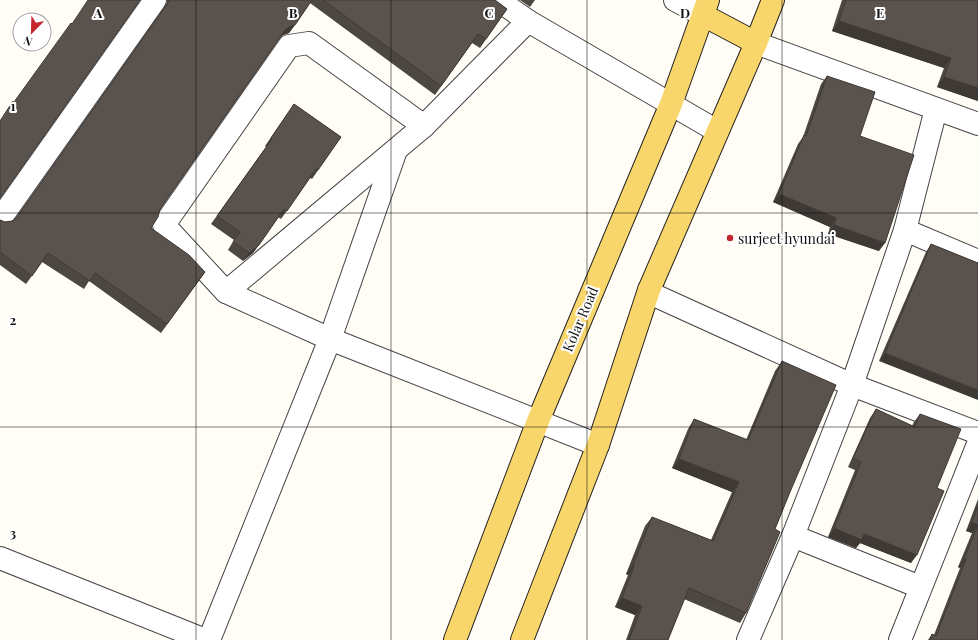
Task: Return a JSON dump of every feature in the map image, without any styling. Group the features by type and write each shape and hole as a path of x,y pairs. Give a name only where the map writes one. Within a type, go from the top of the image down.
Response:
{"main road":[{"path":"522,640 598,445 648,290 756,43 773,0"},
{"path":"706,7 756,43"},
{"name":"Kolar Road","path":"455,640 538,421 671,104 706,7"}],"street":[{"path":"1,218 155,0"},
{"path":"498,0 528,21 717,131"},
{"path":"675,0 706,7"},
{"path":"226,292 424,126 528,21"},
{"path":"424,126 309,43 290,46 164,225 226,292 330,339 598,445"},
{"path":"756,43 978,124"},
{"path":"751,639 852,385 905,230 936,109"},
{"path":"209,640 330,339 396,148"},
{"path":"905,230 978,261"},
{"path":"648,290 654,295 852,385 978,433"},
{"path":"900,640 978,444"},
{"path":"793,536 920,587"},
{"path":"0,558 205,640"}],"building":[{"path":"88,0 140,0 0,198 0,121 13,101 14,102 50,52 52,52 52,49 71,23 72,24"},
{"path":"170,0 312,0 295,25 285,30 160,209 158,217 151,228 189,255 205,272 167,324 95,273 90,281 48,253 32,276 0,252 0,220 5,222 12,221 17,217"},
{"path":"323,0 495,0 507,9 486,39 478,34 441,86"},
{"path":"846,0 978,0 978,88 944,77 951,58 839,21"},
{"path":"827,76 875,92 860,136 914,155 885,243 834,225 836,218 779,194 804,135 806,136"},
{"path":"294,104 341,137 318,170 316,169 287,211 284,209 259,245 249,253 233,242 240,232 217,216 272,139 271,138"},
{"path":"931,244 978,263 978,390 885,353"},
{"path":"782,361 836,385 775,529 780,532 746,613 689,588 668,640 629,640 642,606 622,598 652,517 713,541 739,482 679,459 694,419 748,440"},
{"path":"876,409 915,427 920,414 961,429 937,488 944,491 917,555 864,534 862,540 834,528 861,462 853,458"},
{"path":"978,506 978,525 972,522"},
{"path":"978,525 978,640 930,640 932,634 936,636"}],"place":[{"name":"surjeet hyundai","path":"730,238"}]}
